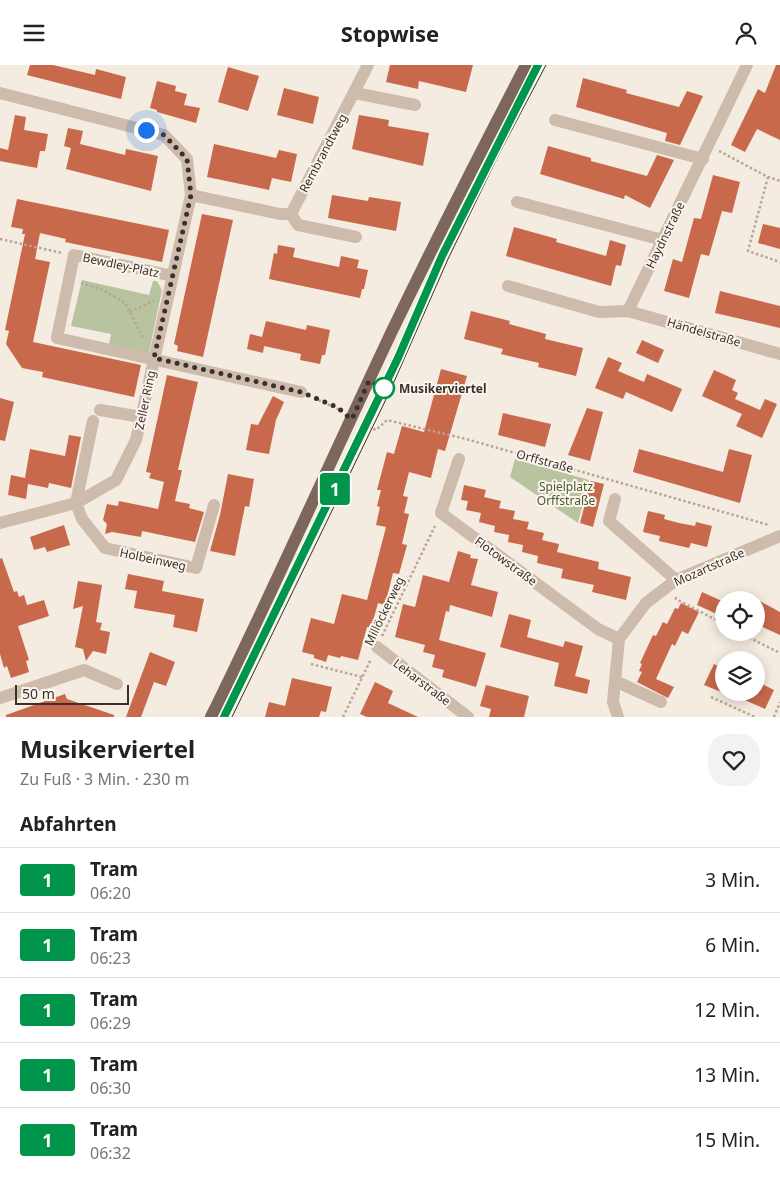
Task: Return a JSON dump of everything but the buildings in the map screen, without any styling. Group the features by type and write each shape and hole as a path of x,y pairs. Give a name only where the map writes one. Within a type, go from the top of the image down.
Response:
{"main road":[{"path":"211,717 266,604 348,416 526,65"}],"street":[{"name":"Rembrandtweg","path":"291,213 368,65"},
{"name":"Haydnstraße","path":"628,311 747,65"},
{"name":"Zeller Ring","path":"0,93 164,135 187,159 191,195 136,440 116,480 76,503 0,523"},
{"path":"355,93 415,105"},
{"path":"555,120 702,159"},
{"path":"191,195 280,214 291,213 298,225 356,237"},
{"path":"517,202 662,240"},
{"name":"Bewdley-Platz","path":"173,276 74,255 57,338 301,392"},
{"name":"Händelstraße","path":"508,286 599,312 628,311 780,353"},
{"path":"76,503 96,415 141,417"},
{"path":"441,513 459,459"},
{"path":"615,499 609,521 676,580"},
{"name":"Holbeinweg","path":"76,503 82,519 106,548 196,568 214,505"},
{"name":"Flotowstraße","path":"441,513 598,629 619,639"},
{"name":"Mozartstraße","path":"619,639 646,603 676,580 780,536"},
{"path":"618,717 613,702 619,639"},
{"name":"Leharstraße","path":"376,647 468,717"},
{"path":"0,698 84,670 117,684"},
{"path":"615,681 661,702"}],"path":[{"path":"709,146 768,177 780,181"},
{"path":"768,177 748,251 780,262"},
{"path":"0,239 74,255"},
{"path":"69,280 101,289 125,303 154,358"},
{"path":"130,313 168,294"},
{"path":"301,392 339,408 348,416"},
{"name":"Orffstraße","path":"348,416 376,430 387,421 466,439 770,525"},
{"name":"Millöckerweg","path":"343,717 441,513"},
{"path":"676,580 676,599 715,619"},
{"path":"756,641 780,653"},
{"path":"312,664 362,677"},
{"path":"711,697 755,717"},
{"path":"774,717 780,702"}],"green space":[{"path":"82,280 149,295 153,281 157,281 162,290 148,357 108,349 111,334 71,326"},
{"name":"Spielplatz Orffstraße","path":"515,459 589,480 578,523 510,477"}],"tram line":[{"name":"1","path":"224,717 398,358 442,256 493,151 538,65"},
{"path":"232,717 390,391 448,259 499,154 546,65"}],"place":[{"name":"Musikerviertel","path":"384,388"}],"route":[{"path":"146,130 164,135 187,159 191,195 154,358 301,392 339,408 352,419 369,381 384,388"}]}
